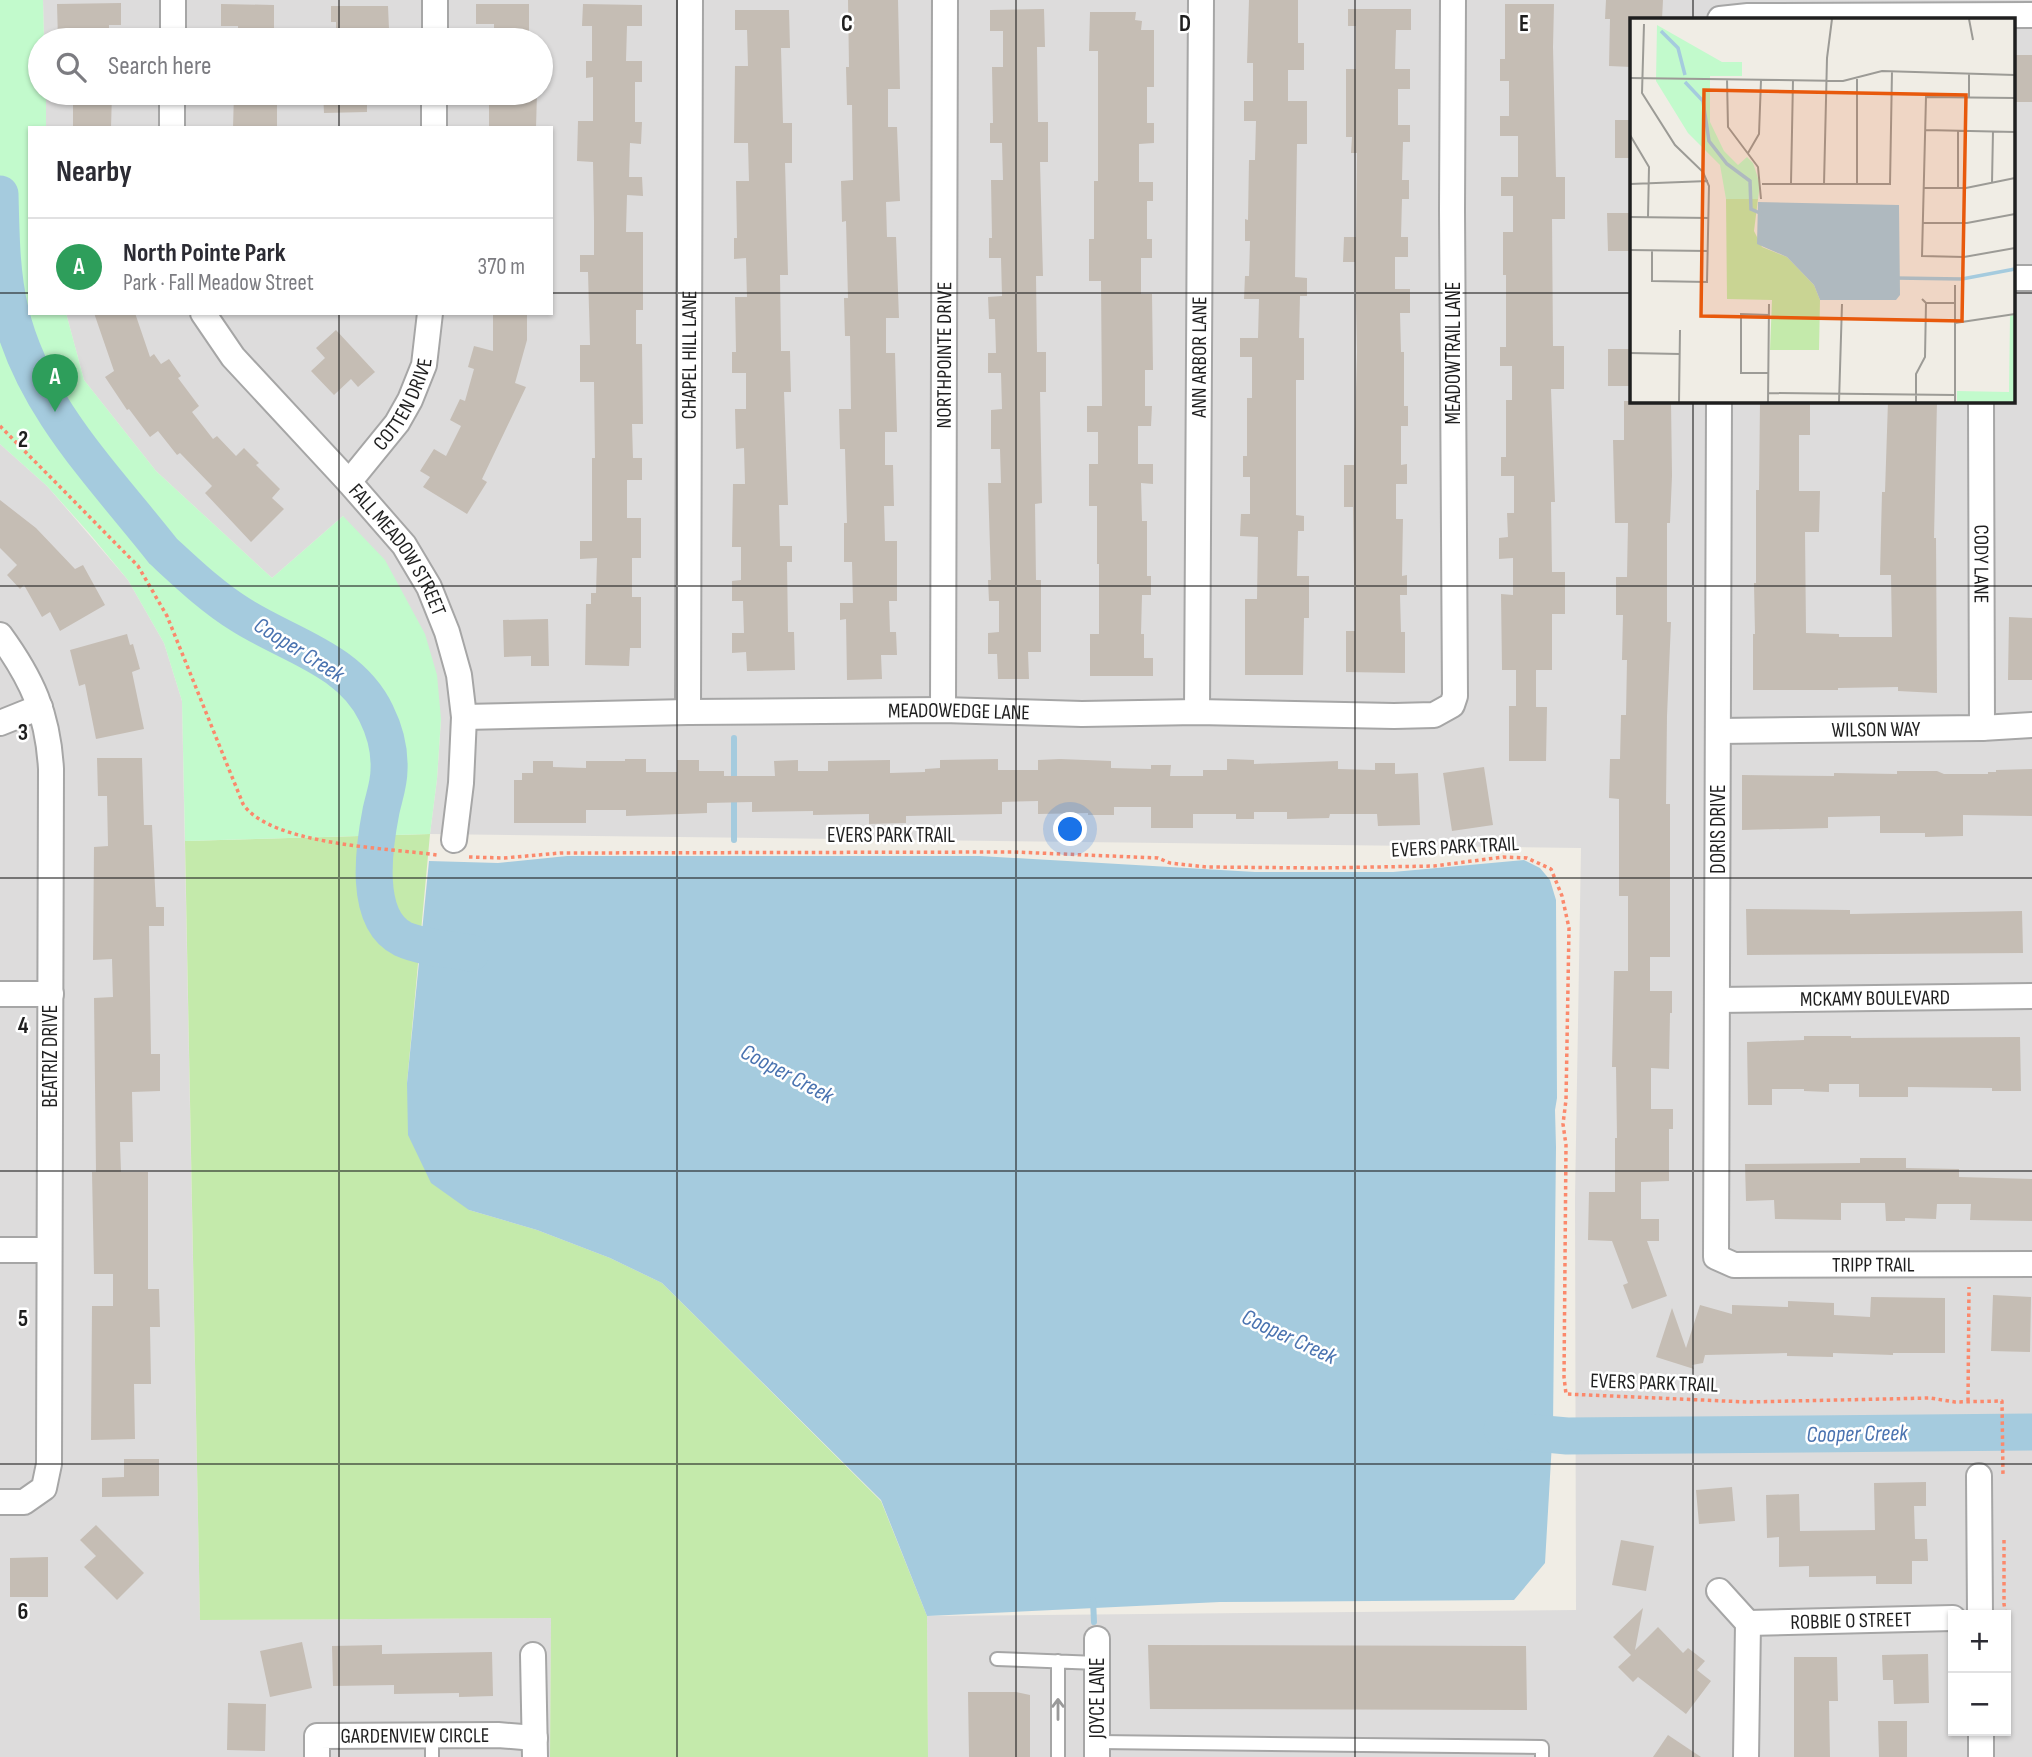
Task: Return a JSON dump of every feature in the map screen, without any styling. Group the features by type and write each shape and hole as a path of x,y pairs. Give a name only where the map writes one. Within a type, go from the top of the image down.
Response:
{"street":[{"path":"173,0 173,28"},
{"path":"435,0 435,28"},
{"name":"CHAPEL HILL LANE","path":"688,712 690,0"},
{"name":"NORTHPOINTE DRIVE","path":"943,710 945,0"},
{"name":"ANN ARBOR LANE","path":"1197,712 1201,0"},
{"name":"MEADOWTRAIL LANE","path":"1452,705 1455,696 1452,210 1454,0"},
{"path":"1729,18 2032,15"},
{"path":"172,105 172,126"},
{"path":"434,105 434,126"},
{"path":"2014,278 2032,278"},
{"name":"FALL MEADOW STREET","path":"204,315 233,357 404,545 429,587 450,643 464,717 461,783 452,851"},
{"name":"COTTEN DRIVE","path":"349,482 397,423 410,401 424,365 430,315"},
{"name":"DORIS DRIVE","path":"1716,1257 1719,402"},
{"name":"CODY LANE","path":"1980,402 1982,728"},
{"name":"BEATRIZ DRIVE","path":"0,635 23,667 40,707 49,741 51,769 49,1464 44,1488 24,1502 0,1502"},
{"name":"MEADOWEDGE LANE","path":"464,717 943,710 1082,714 1197,712 1317,716 1434,715 1452,705"},
{"path":"0,723 40,707"},
{"name":"WILSON WAY","path":"1718,731 2032,725"},
{"path":"0,994 51,994"},
{"name":"MCKAMY BOULEVARD","path":"1717,1000 2032,996"},
{"path":"0,1250 49,1250"},
{"name":"TRIPP TRAIL","path":"1716,1257 1734,1265 2032,1264"},
{"path":"1979,1476 1980,1610"},
{"path":"1719,1591 1748,1623 1746,1757"},
{"name":"ROBBIE O STREET","path":"1748,1623 1948,1618"},
{"name":"JOYCE LANE","path":"1097,1651 1098,1750"},
{"path":"533,1655 535,1748"},
{"name":"GARDENVIEW CIRCLE","path":"317,1757 317,1736 432,1746 498,1735 535,1748"},
{"path":"1981,1736 1981,1757"}],"lane":[{"path":"997,1659 1058,1661 1097,1651"},
{"path":"1058,1661 1058,1757"},
{"path":"1098,1750 1542,1752"}],"path":[{"name":"EVERS PARK TRAIL","path":"0,426 138,566 167,616 243,804 250,815 295,836 409,851 452,851 505,858 561,853 1014,852 1158,858 1170,863 1206,867 1434,866 1527,858 1551,869 1562,896 1569,928 1566,1100 1563,1124 1566,1145 1566,1394 1747,1402 1930,1398 2002,1401 2003,1484"},
{"path":"1968,1401 1969,1264"},
{"path":"2004,1537 2005,1610"}],"shaded area":[{"path":"43,0 2032,0 2032,1757 928,1757 927,1616 1576,1610 1575,1198 1581,848 430,834 441,719 343,516 272,578 156,471 84,380 67,315 553,315 553,126 46,126 46,105 553,105 553,28 44,28"},
{"path":"0,444 47,486 128,580 164,643 182,701 200,1620 551,1618 550,1757 0,1757"}],"green space":[{"path":"0,0 43,0 44,28 28,28 28,105 46,105 46,126 28,126 28,315 67,315 84,380 156,471 272,578 343,516 385,560 425,634 437,675 441,719 430,834 185,841 182,701 164,643 128,580 47,486 0,444"},
{"path":"430,834 407,1083 469,1210 537,1230 610,1258 662,1283 881,1501 927,1616 928,1757 550,1757 551,1618 200,1620 185,841"}],"water":[{"path":"567,856 980,856 1255,872 1393,872 1524,860 1540,868 1550,880 1556,900 1557,1098 1553,1425 1545,1563 1514,1600 1220,1602 927,1616 881,1500 662,1283 610,1258 537,1230 469,1210 431,1183 408,1135 407,1083 429,861 498,863"}],"building":[{"path":"848,0 898,0 900,89 888,89 888,127 897,127 900,201 886,202 887,237 896,237 899,318 886,318 886,353 895,353 897,432 885,432 885,465 893,465 894,506 884,506 885,541 897,541 897,601 889,601 890,632 896,632 897,655 881,655 882,679 847,680 846,619 840,620 840,603 853,603 852,562 844,562 844,523 847,523 845,449 840,449 839,409 851,409 850,336 845,336 844,298 848,298 846,221 842,222 841,181 853,180 852,105 847,105"},
{"path":"1249,0 1298,0 1298,43 1304,43 1304,70 1288,70 1288,101 1307,101 1307,144 1297,144 1295,277 1307,278 1307,296 1300,296 1299,338 1304,338 1304,380 1296,380 1296,515 1304,516 1304,531 1298,531 1297,576 1309,576 1309,618 1304,618 1303,675 1245,675 1245,599 1257,599 1258,537 1240,536 1241,514 1250,514 1250,477 1243,477 1243,456 1247,456 1247,398 1252,398 1252,357 1240,357 1240,338 1258,338 1259,299 1244,299 1245,276 1249,276 1250,241 1245,241 1245,219 1248,220 1249,160 1255,160 1256,121 1244,121 1244,101 1253,101 1253,63 1247,63"},
{"path":"1606,0 1663,0 1662,18 1630,18 1630,67 1609,66 1610,19 1605,19"},
{"path":"121,3 121,25 109,25 109,28 58,28 57,4"},
{"path":"221,4 274,5 274,28 221,26"},
{"path":"476,4 529,4 529,28 494,28 494,24 476,24"},
{"path":"583,4 642,5 642,26 627,26 626,61 642,61 642,82 635,82 635,122 642,122 641,144 630,143 629,177 642,177 643,196 627,195 626,232 643,232 643,310 636,310 636,344 642,344 643,424 632,424 633,458 642,458 642,480 627,480 627,518 641,518 641,558 632,558 632,597 641,597 641,648 630,648 629,666 585,665 586,604 591,604 591,593 596,593 597,558 580,559 580,541 592,541 592,458 595,458 594,382 580,382 580,345 590,345 588,272 580,272 580,255 594,255 593,162 577,161 578,121 593,121 593,77 586,78 586,61 592,61 592,26 582,26"},
{"path":"1505,4 1554,4 1556,177 1565,177 1565,219 1552,219 1553,346 1564,346 1564,389 1551,389 1555,502 1551,502 1552,572 1565,572 1565,614 1552,614 1552,670 1536,670 1536,707 1547,707 1546,761 1509,761 1509,706 1516,706 1516,670 1502,670 1501,594 1513,595 1513,558 1499,559 1499,538 1508,537 1507,513 1514,513 1514,476 1501,476 1501,457 1506,457 1506,400 1512,400 1512,366 1500,366 1500,347 1506,347 1503,232 1513,232 1513,196 1501,196 1501,177 1518,177 1518,136 1500,136 1500,116 1509,116 1509,81 1500,81 1500,59 1505,59"},
{"path":"331,6 388,6 389,28 336,28 336,22 331,22"},
{"path":"1044,9 1045,47 1037,47 1038,122 1048,122 1048,162 1040,162 1043,276 1036,276 1037,352 1046,352 1046,392 1040,392 1042,503 1035,504 1036,580 1041,580 1041,652 1028,652 1029,679 998,679 997,654 988,654 988,633 999,632 999,601 989,601 988,580 991,580 988,483 1001,483 1000,449 991,449 991,410 1002,409 1001,373 988,373 988,353 996,353 995,319 989,319 988,297 1002,296 1001,258 989,258 989,238 992,238 991,180 1003,180 1002,143 990,143 990,123 993,123 992,67 1003,67 1003,31 990,31 990,10"},
{"path":"1348,9 1411,9 1411,30 1396,30 1395,69 1410,69 1410,89 1398,89 1398,125 1410,125 1410,142 1403,142 1402,180 1409,180 1409,199 1402,199 1401,237 1408,237 1408,257 1395,257 1395,289 1410,289 1410,313 1400,313 1401,352 1404,352 1404,406 1408,406 1408,426 1401,426 1401,465 1407,464 1407,484 1396,484 1396,519 1403,519 1402,576 1407,575 1407,595 1400,595 1401,632 1405,632 1405,673 1346,672 1346,631 1355,631 1353,507 1344,507 1344,465 1354,465 1357,352 1355,262 1343,262 1344,237 1356,237 1357,153 1351,153 1352,137 1346,137 1346,69 1356,69 1356,26 1348,26"},
{"path":"735,10 789,10 790,48 781,48 783,123 792,123 792,163 785,163 788,275 780,275 781,351 790,351 791,392 784,392 788,505 779,505 780,546 792,546 792,562 787,562 788,632 794,632 795,670 747,671 746,652 732,653 732,633 744,633 743,601 732,601 732,581 741,580 741,547 732,547 733,484 745,484 744,448 736,449 735,409 746,409 746,373 732,373 732,352 736,352 735,297 747,297 746,258 734,259 734,238 737,238 736,181 749,181 748,143 734,143 735,66 748,66 747,30 735,30"},
{"path":"1090,12 1136,12 1135,20 1142,21 1141,30 1154,30 1154,87 1147,87 1147,123 1154,123 1154,143 1139,144 1139,182 1153,182 1153,201 1147,201 1147,239 1152,239 1152,258 1141,258 1141,294 1152,294 1153,370 1145,370 1145,406 1152,406 1151,426 1138,426 1138,464 1153,464 1153,484 1141,483 1142,521 1147,521 1147,576 1151,576 1151,595 1142,595 1141,634 1144,634 1144,658 1153,658 1153,676 1090,676 1090,634 1099,634 1099,564 1097,506 1089,506 1089,464 1098,464 1098,432 1087,432 1087,406 1102,406 1101,281 1089,281 1089,239 1094,239 1094,181 1098,181 1098,51 1089,51"},
{"path":"2014,55 2032,55 2032,102 2014,102"},
{"path":"73,105 112,105 111,126 73,126"},
{"path":"234,105 277,105 277,126 233,126"},
{"path":"324,105 367,105 367,112 324,113"},
{"path":"489,105 537,105 536,126 489,126"},
{"path":"1615,120 1630,120 1630,158 1615,158"},
{"path":"1607,213 1630,213 1630,251 1608,251"},
{"path":"95,315 136,315 150,357 154,354 161,364 169,359 181,376 178,378 199,406 192,412 213,439 217,436 236,456 244,448 259,463 256,465 280,489 272,498 284,509 251,542 205,493 212,486 180,453 177,455 158,431 150,437 129,409 127,410 105,377 114,371"},
{"path":"493,315 527,315 527,340 515,383 526,387 482,479 487,482 467,514 423,487 430,477 420,471 434,449 446,456 461,426 450,420 460,399 465,401 474,369 468,367 474,346 493,351"},
{"path":"336,330 375,372 358,387 351,379 334,395 311,371 325,358 316,348"},
{"path":"1608,349 1630,349 1630,386 1608,386"},
{"path":"1624,401 1671,402 1672,476 1670,523 1667,523 1667,622 1671,622 1666,804 1670,804 1670,957 1650,957 1650,991 1672,991 1669,1069 1651,1068 1651,1109 1673,1109 1673,1129 1669,1129 1669,1181 1641,1182 1641,1219 1659,1219 1659,1241 1647,1241 1667,1296 1632,1309 1623,1285 1628,1283 1612,1241 1588,1240 1589,1192 1615,1192 1616,1067 1612,1067 1614,971 1628,971 1628,896 1619,896 1619,799 1609,798 1610,759 1620,759 1621,715 1626,715 1627,660 1622,660 1623,615 1616,615 1616,577 1627,577 1628,523 1615,523 1613,440 1624,440"},
{"path":"1760,402 1810,402 1810,435 1799,435 1799,491 1820,491 1819,532 1805,532 1806,633 1839,634 1839,637 1892,637 1891,575 1880,575 1888,402 1937,402 1934,538 1937,693 1898,691 1898,687 1753,690 1756,490 1759,490"},
{"path":"0,500 36,528 75,569 83,565 105,605 60,631 50,612 42,617 24,585 20,589 7,575 17,565 0,548"},
{"path":"2009,617 2032,618 2032,680 2008,680"},
{"path":"548,619 549,666 531,666 531,656 504,657 503,620"},
{"path":"127,634 130,645 133,644 140,669 132,672 144,729 96,739 85,684 79,686 70,650"},
{"path":"97,758 142,758 144,825 152,825 156,907 164,907 164,926 149,926 151,1054 160,1054 160,1091 132,1092 133,1142 120,1142 121,1172 148,1172 148,1289 159,1289 160,1327 150,1327 151,1384 134,1384 135,1439 91,1440 92,1306 113,1306 113,1274 94,1274 94,998 113,997 112,959 93,960 94,847 108,846 107,796 98,796"},
{"path":"646,759 646,772 677,772 677,760 699,760 699,771 724,771 724,776 775,776 774,761 798,760 798,771 828,771 828,761 890,760 890,773 925,772 925,769 940,768 940,760 998,759 998,770 1038,770 1038,760 1111,761 1111,768 1151,769 1151,765 1171,765 1170,776 1203,776 1203,770 1227,770 1227,759 1254,760 1254,764 1338,761 1338,769 1375,770 1375,763 1395,763 1395,774 1418,773 1420,825 1378,826 1377,814 1330,814 1329,818 1287,819 1287,812 1254,812 1254,819 1236,819 1236,814 1193,814 1193,828 1151,828 1151,807 1114,807 1114,815 1038,814 1038,801 1002,802 1002,814 906,816 906,823 869,824 869,814 752,812 752,802 707,803 707,813 626,816 626,810 586,810 586,823 514,823 514,780 522,780 522,773 533,773 533,761 553,761 553,767 586,768 586,761"},
{"path":"1484,767 1493,825 1452,831 1443,773"},
{"path":"2032,769 2032,816 1963,815 1963,836 1925,837 1925,833 1880,833 1880,816 1828,817 1828,828 1742,830 1742,775 1834,776 1834,773 1897,774 1897,771 1988,774 1996,770"},
{"path":"1746,909 1850,910 1850,914 2022,911 2023,953 1747,955"},
{"path":"1804,1036 2020,1037 2021,1091 1908,1087 1908,1097 1859,1097 1859,1084 1829,1084 1829,1092 1772,1089 1772,1105 1748,1105 1747,1042 1804,1040"},
{"path":"1860,1158 1906,1158 1906,1168 1959,1169 1959,1177 2032,1179 2032,1221 1970,1220 1971,1204 1937,1204 1936,1219 1905,1218 1905,1221 1886,1221 1885,1203 1841,1203 1841,1220 1775,1219 1774,1200 1746,1201 1745,1164 1860,1163"},
{"path":"1993,1295 2031,1297 2030,1352 1991,1351"},
{"path":"1871,1297 1945,1298 1945,1353 1833,1353 1833,1357 1787,1356 1787,1353 1705,1355 1703,1363 1692,1365 1694,1369 1656,1357 1672,1308 1686,1348 1700,1305 1732,1314 1732,1305 1788,1307 1788,1301 1834,1303 1834,1315 1870,1317"},
{"path":"124,1459 159,1459 159,1496 102,1497 102,1478 124,1477"},
{"path":"1926,1482 1926,1506 1914,1506 1915,1539 1927,1539 1928,1561 1912,1561 1912,1584 1876,1584 1876,1576 1809,1577 1809,1566 1779,1567 1779,1537 1767,1538 1766,1495 1799,1494 1800,1531 1875,1530 1874,1483"},
{"path":"1732,1487 1735,1521 1699,1524 1696,1490"},
{"path":"96,1525 144,1573 117,1600 84,1567 96,1556 80,1540"},
{"path":"1621,1540 1654,1546 1646,1591 1612,1585"},
{"path":"48,1557 48,1597 10,1597 10,1558"},
{"path":"1643,1608 1635,1650 1658,1627 1683,1653 1688,1648 1705,1661 1697,1670 1711,1681 1686,1714 1638,1677 1633,1682 1618,1667 1631,1655 1613,1637"},
{"path":"302,1642 312,1688 270,1697 260,1651"},
{"path":"382,1645 382,1654 492,1652 493,1696 459,1697 459,1693 394,1694 394,1685 333,1686 332,1646"},
{"path":"1148,1645 1526,1646 1527,1710 1150,1709"},
{"path":"1928,1654 1929,1703 1894,1704 1893,1680 1883,1680 1882,1655"},
{"path":"1794,1657 1837,1657 1838,1701 1829,1701 1830,1757 1794,1757"},
{"path":"968,1692 1016,1692 1030,1695 1030,1757 969,1757"},
{"path":"228,1703 266,1704 265,1751 227,1750"},
{"path":"1878,1721 1907,1721 1907,1757 1879,1757"},
{"path":"1668,1735 1701,1757 1653,1757"}],"waterway":[{"name":"Cooper Creek","path":"0,194 3,267 10,310 20,345 53,408 94,467 163,551 230,608 334,666 351,679 365,695 382,727 389,755 388,780 378,826 374,862 374,881 382,916 390,929 403,939 471,953"},
{"path":"734,738 734,781"},
{"path":"734,796 734,840"},
{"name":"Cooper Creek","path":"1502,1430 1567,1436 2032,1432"},
{"path":"1093,1600 1094,1622"}],"place":[{"name":"North Pointe Park","path":"55,412"}]}
